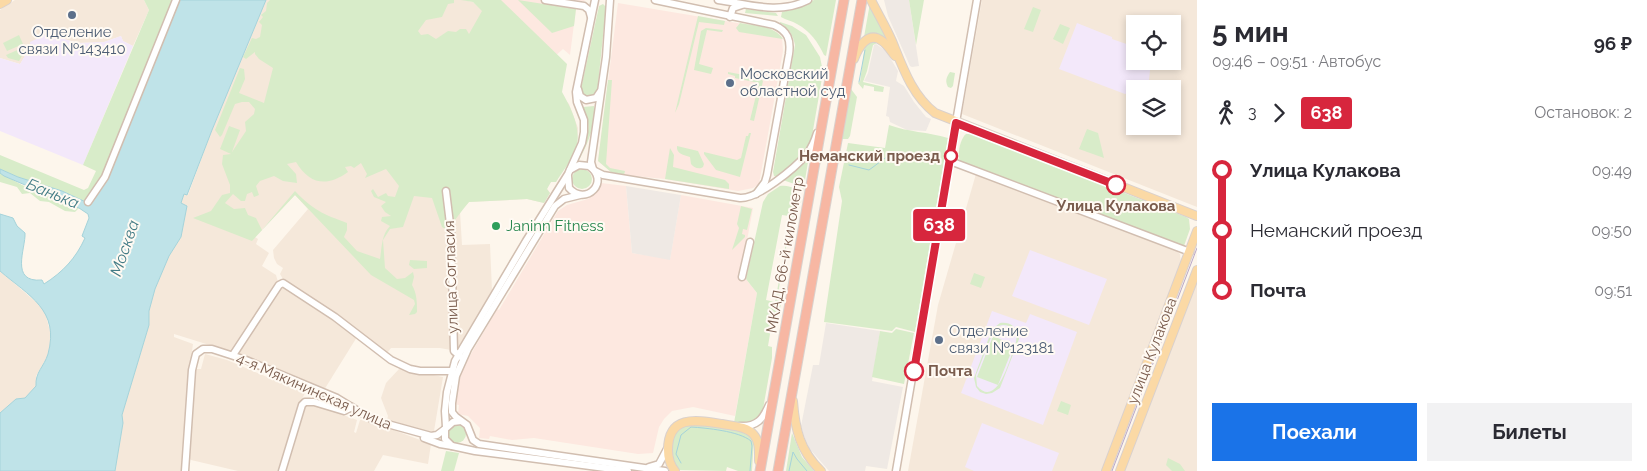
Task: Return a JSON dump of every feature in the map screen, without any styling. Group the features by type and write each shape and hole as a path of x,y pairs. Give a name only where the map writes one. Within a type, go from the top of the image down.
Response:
{"highway":[{"name":"МКАД, 66-й километр","path":"759,471 844,0"},
{"name":"МКАД, 66-й километр","path":"778,471 862,0"}],"main road":[{"path":"0,4 7,0"},
{"path":"871,0 892,41 899,62 912,87 935,113 956,123 1195,216"},
{"path":"849,73 857,52 863,42 868,39 880,39 899,62"},
{"name":"улица Кулакова","path":"1106,471 1193,247 1197,231"},
{"name":"улица Кулакова","path":"1120,471 1197,270"},
{"path":"792,391 798,438 808,457 821,471"},
{"path":"675,471 669,462 668,448 674,430 686,421 698,420 749,430 757,439 759,447 759,471"}],"street":[{"path":"88,202 105,177 176,0"},
{"path":"545,0 584,6 591,13 591,22"},
{"path":"595,0 578,83 577,102 583,117 584,132 582,143 569,172 526,241 461,357 456,376 452,412 461,422 467,425 473,440 479,444 666,471"},
{"path":"470,434 470,438 464,445 454,446 445,439 446,406 452,371 555,206 570,196 589,193 596,187 598,179 591,162 602,88 610,0"},
{"path":"606,50 613,6 616,0"},
{"path":"655,0 780,27 787,34 790,45 765,182 756,194"},
{"path":"718,0 779,8 794,6 808,0"},
{"path":"896,471 977,0"},
{"path":"730,16 733,8 745,5"},
{"path":"745,5 740,10 740,16 745,20"},
{"path":"578,83 579,94 586,100 596,98 602,88"},
{"path":"580,195 569,188 567,179 569,172 584,164 603,175 748,198 766,189 806,154 815,138 825,108"},
{"path":"950,161 1193,247"},
{"name":"улица Согласия","path":"446,191 451,232 454,351 461,357"},
{"path":"742,277 750,242"},
{"path":"233,355 279,285 283,283 335,317 392,360 410,369 420,371 452,371"},
{"name":"4-я Мякининская улица","path":"185,471 192,370 194,359 200,350 207,348 233,355 321,391 373,420 430,436 437,435 446,428"},
{"path":"736,426 750,426 761,421 773,397"},
{"path":"282,471 302,405 305,402 314,402 344,411 352,407"},
{"path":"446,428 452,422 461,422"},
{"name":"4-я Мякининская улица","path":"400,428 440,444 475,451 628,471"},
{"path":"646,468 659,464 668,448"}],"shaded area":[{"path":"15,0 144,0 149,10 133,46 123,41 121,36 104,42 78,43 47,34 28,51 20,64 0,58 0,10"},
{"path":"266,0 464,0 473,2 569,104 578,128 577,143 556,182 551,182 548,186 547,189 550,193 544,203 527,199 469,202 460,212 462,245 490,244 492,291 456,351 440,348 391,348 387,353 284,281 280,274 283,268 277,264 273,250 308,209 295,195 255,237 258,239 256,244 269,253 262,266 276,275 278,282 266,303 232,352 174,334 174,337 193,344 188,379 181,471 115,471 123,423 122,415 149,325 149,311 155,289 169,256 181,237 187,206 181,203 184,194 188,195 212,130"},
{"path":"471,0 585,0 577,1 570,55 563,49 552,59"},
{"path":"884,0 909,0 919,66 910,66 888,16"},
{"path":"982,0 1197,0 1197,207 962,114"},
{"path":"618,3 767,28 777,32 782,37 783,51 759,184 753,188 738,191 665,179 624,175 611,172 598,161"},
{"path":"1077,23 1126,44 1126,70 1150,70 1149,80 1126,80 1125,94 1059,69"},
{"path":"47,34 78,43 104,42 121,36 123,41 133,46 83,165 0,131 0,58 20,64 31,49 30,42"},
{"path":"876,44 886,51 898,71 896,81 904,86 926,117 931,119 926,131 907,130 890,122 889,117 886,116 890,87 864,81 868,73 874,45"},
{"path":"976,174 1173,248 1180,254 1181,263 1102,471 908,471 938,305"},
{"path":"601,183 626,186 632,253 670,259 681,195 753,208 741,273 745,274 746,279 757,293 735,416 693,407 672,411 659,427 653,453 638,454 534,438 512,440 490,436 489,439 479,438 480,428 468,416 458,414 459,405 454,404 460,373 558,211 567,205 588,199 595,194"},
{"path":"626,186 681,195 670,260 632,253"},
{"path":"1030,250 1107,279 1089,325 1012,296"},
{"path":"0,271 44,309 50,331 50,346 47,357 36,376 36,386 25,398 16,399 0,413"},
{"path":"1197,276 1197,471 1124,471"},
{"path":"284,286 308,300 357,337 324,390 237,353 279,287"},
{"path":"992,311 1026,323 1030,314 1077,332 1043,425 961,393"},
{"path":"826,323 880,331 872,381 903,387 887,469 866,466 865,471 829,471 809,448 801,426 813,365 819,365"},
{"path":"205,354 227,360 305,393 296,411 279,471 238,471 191,460 188,457 195,369 201,369"},
{"path":"400,368 443,377 434,431 387,420 388,416 381,398 386,383"},
{"path":"305,404 313,404 357,420 354,432 356,433 360,420 364,419 431,444 428,464 383,455 374,471 286,471"},
{"path":"982,423 1059,453 1052,471 974,471 965,467"}],"green space":[{"path":"144,0 178,0 107,177 88,203 62,191 18,177 0,169 0,155 84,190 88,188 96,171 83,165 149,10"},
{"path":"270,0 454,0 454,3 448,4 442,17 426,20 418,31 421,35 428,34 436,39 448,31 456,32 460,29 466,29 469,34 482,11 473,2 461,0 501,0 567,64 562,92 577,126 576,148 556,182 551,182 547,189 550,193 544,203 527,199 469,202 447,230 442,227 432,198 414,196 403,227 390,229 383,240 385,268 397,279 405,278 413,272 412,285 417,305 417,312 415,314 409,315 415,304 414,300 371,275 295,195 252,241 193,218 211,211 222,195 230,193 230,185 222,164 223,155 231,154 220,149 229,126 240,130 232,152 246,131 245,122 254,114 255,109 249,102 235,104 220,137 215,130 240,68 244,69 245,79 239,93 264,103 273,68 259,59 255,52 246,59 243,57 252,38 260,37 262,25 259,22 263,17 261,15 266,11 267,3","holes":["296,162 301,170 313,179 326,181 333,180 348,172 345,167 351,166 354,168 361,163 367,174 365,178 386,169 399,186 395,197 388,196 386,193 378,197 373,189 371,191 374,197 386,202 381,206 391,216 382,217 381,221 390,226 383,237 380,259 357,251 344,237 347,223 319,211 307,203 295,191 262,230 256,218 248,215 245,208 234,209 225,203 233,194 241,201 245,201 247,194 252,192 254,197 259,195 256,186 260,181 274,176 283,181 297,183 296,174 287,164"]},
{"path":"518,0 576,9 574,26 552,33"},
{"path":"814,0 836,0 826,56 806,30 781,17 782,12 795,9"},
{"path":"909,0 924,0 916,45"},
{"path":"870,3 889,42 877,34 864,37"},
{"path":"603,4 606,7 597,94 591,98 583,96 581,89 599,6"},
{"path":"1033,7 1041,10 1033,32 1024,29"},
{"path":"746,9 776,13 778,16 745,13"},
{"path":"698,16 725,21 724,25 699,22 679,104 675,113"},
{"path":"780,22 792,26 806,35 820,57 823,72 811,142 801,158 778,177 774,176 773,172 795,45 790,32"},
{"path":"740,23 769,29 779,34 783,39 739,32 736,28"},
{"path":"1060,24 1070,28 1063,44 1053,39"},
{"path":"706,28 723,30 722,32 707,30 699,64 713,68 711,74 694,70 701,31"},
{"path":"19,35 23,44 7,51 3,43"},
{"path":"870,41 877,41 877,43 873,45 863,82 884,87 883,92 874,91 874,87 864,85 863,89 858,83 860,82 865,45"},
{"path":"22,48 24,52 19,61 8,58 6,55"},
{"path":"728,72 760,78 763,81 754,121 750,120 759,83 735,78 735,76 728,74"},
{"path":"950,72 955,73 951,88 948,87 946,81"},
{"path":"608,80 612,80 606,164 610,168 625,171 624,175 611,172 598,161"},
{"path":"851,89 857,97 850,136 848,139 842,139"},
{"path":"594,106 593,126 579,160 588,132 588,122 583,107"},
{"path":"889,125 948,138 915,332 896,327 892,331 824,322 842,201 839,187 848,143 885,148"},
{"path":"1087,129 1098,133 1104,158 1079,149"},
{"path":"751,133 740,177 716,170 704,154 704,152 737,160 741,158 746,136"},
{"path":"966,134 972,134 1186,217 1189,219 1190,229 1184,246 960,161 960,147 962,139"},
{"path":"677,146 698,151 704,164 703,167 693,166 690,157 679,152"},
{"path":"670,148 674,155 673,167 725,180 729,184 729,189 665,179"},
{"path":"808,156 803,192 797,185 783,180"},
{"path":"582,169 589,172 592,179 589,186 582,189 575,186 572,179 575,172"},
{"path":"0,173 22,185 79,208 75,212 65,211 49,202 40,201 30,193 22,194 17,187 0,182"},
{"path":"780,186 789,186 796,190 801,196 801,200 796,217 782,215 766,300 775,302 788,237 779,288 781,304 778,316 773,316 768,346 772,347 772,358 762,415 754,422 734,423 757,293 746,279 763,202 768,194"},
{"path":"741,206 752,209 747,230 743,229 742,234 745,237 732,250 739,228 737,224"},
{"path":"410,260 427,261 427,268 414,269 409,265"},
{"path":"974,273 985,277 981,288 970,284"},
{"path":"1000,323 1011,324 1019,339 1000,388 986,394 980,392 976,387 974,378 991,332","holes":["998,326 1010,326 1014,330 1016,342 1007,368 997,386 991,391 984,392 977,386 976,375 994,330"]},
{"path":"896,329 914,333 904,384 872,377 880,331 892,333"},
{"path":"993,336 1014,345 998,385 977,377"},
{"path":"1061,401 1071,405 1068,415 1057,411"},
{"path":"690,422 747,432 754,439 752,471 738,471 727,467 726,471 677,470 672,461 672,443 679,428"},
{"path":"457,425 463,428 466,434 463,440 457,443 451,440 448,434 451,428"},
{"path":"792,433 802,457 814,471 786,471"},
{"path":"446,451 459,453 454,471 441,471"},
{"path":"1168,458 1180,464 1185,471 1172,471 1166,465"}],"water":[{"path":"178,0 266,0 187,195 184,194 181,203 187,206 181,237 169,256 155,289 149,311 149,325 122,415 123,423 115,471 0,471 0,413 16,399 25,398 36,386 38,373 48,354 51,339 50,326 46,315 39,305 0,271 0,214 13,218 17,226 25,233 22,270 26,276 42,280 44,284 57,275 73,258 85,238 82,236 89,218 88,214 79,208 4,176 0,173 0,169 18,177 62,191 88,203 107,177"}],"waterway":[{"path":"859,82 865,50"},
{"path":"849,165 869,170 888,156"},
{"path":"681,463 676,454 681,435 691,427 705,428 731,432 751,441 750,471"},
{"path":"789,471 793,452 807,471"}],"tram line":[{"path":"1112,471 1197,248"}],"bus line":[{"name":"638","path":"914,371 956,123 1116,185"}],"place":[{"name":"Отделение связи №143410","path":"72,15"},
{"name":"Московский областной суд","path":"730,83"},
{"name":"Неманский проезд","path":"951,156"},
{"name":"Улица Кулакова","path":"1116,185"},
{"name":"Janinn Fitness","path":"496,226"},
{"name":"Отделение связи №123181","path":"939,340"},
{"name":"Почта","path":"914,371"}],"water label":[{"name":"Банька","path":"53,193"},
{"name":"Москва","path":"124,248"}]}
